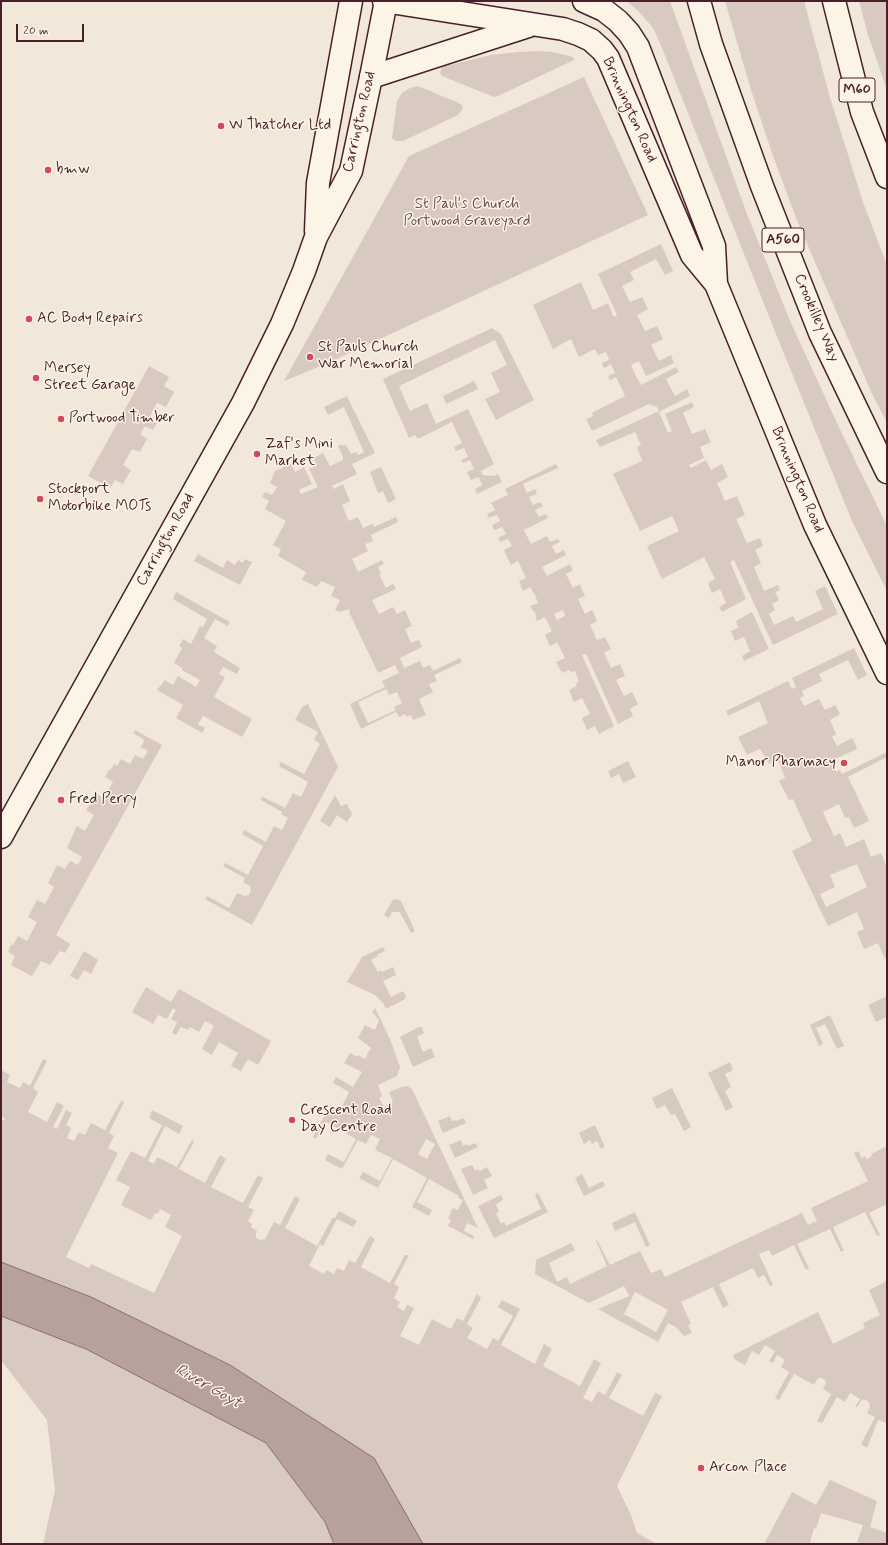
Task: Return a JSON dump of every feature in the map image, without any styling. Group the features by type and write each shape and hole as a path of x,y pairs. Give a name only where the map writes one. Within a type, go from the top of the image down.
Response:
{"main road":[{"name":"Carrington Road","path":"316,237 318,183 351,1"},
{"name":"Carrington Road","path":"1,837 257,375 304,271 316,237 351,171 372,77 385,1"},
{"name":"Brinnington Road","path":"385,1 563,29 591,40 608,58 692,255 716,284 815,525 887,673"},
{"name":"Brinnington Road","path":"584,1 604,10 618,21 629,33 638,47 714,246 716,284"},
{"name":"Crookilley Way","path":"699,1 711,44 768,201 820,333 887,472"},
{"name":"M60","path":"834,1 862,112 887,178"},
{"path":"372,77 533,24"}],"green space":[{"path":"627,1 670,1 747,214 791,323 887,526 887,591 852,521 662,48 653,28"},
{"path":"725,1 804,1 831,101 864,205 887,265 887,423 871,392 796,218 751,90"},
{"path":"859,1 887,1 887,90 868,35"},
{"path":"539,51 553,52 573,57 574,60 494,97 442,76 440,73 442,67 491,55"},
{"name":"St Paul's Church Portwood Graveyard","path":"584,77 648,215 328,363 284,381 409,156"},
{"path":"418,86 461,104 463,108 458,115 403,141 395,141 392,138 397,101 402,93 410,88"},
{"path":"661,244 673,271 665,275 656,259 630,272 634,280 622,286 630,302 642,297 648,309 637,315 645,331 657,326 663,339 651,345 659,361 671,355 674,363 646,376 639,361 631,365 636,376 641,385 676,367 679,372 666,379 675,396 687,389 690,396 659,412 668,433 672,431 665,414 692,402 694,407 683,413 692,434 705,429 711,442 700,447 704,458 689,465 691,468 706,460 711,470 722,464 728,477 717,483 725,501 737,496 745,515 736,519 747,543 760,538 763,546 755,550 761,563 754,567 764,591 778,585 780,590 775,592 779,600 772,604 775,610 769,614 774,625 793,616 796,622 823,609 815,591 825,586 838,614 773,645 734,560 730,562 746,599 722,612 719,607 726,603 720,589 712,593 710,589 708,583 715,579 704,557 662,579 647,546 679,531 672,516 640,531 613,474 642,461 637,447 641,445 635,432 600,447 596,440 659,411 657,407 649,404 592,431 586,419 593,416 592,413 625,396 616,377 610,380 608,376 615,373 611,364 604,368 602,363 609,360 606,352 598,355 595,349 579,357 571,339 553,349 533,305 581,282 593,310 608,303 614,317 617,315 598,274"},
{"path":"492,328 501,334 534,400 496,420 485,399 500,392 491,373 507,365 495,340 399,386 410,411 427,403 436,424 468,409 494,464 481,471 483,475 494,476 498,474 502,482 477,494 475,489 482,485 479,477 471,480 467,472 474,469 470,460 463,463 461,460 468,457 464,448 456,451 454,447 462,443 452,422 418,439 415,435 409,438 383,379"},
{"path":"149,366 169,377 164,386 174,392 166,407 157,403 149,418 157,423 153,430 145,426 140,434 147,439 140,452 132,449 123,465 131,470 123,484 115,480 110,488 88,476"},
{"path":"474,381 478,389 446,404 443,396"},
{"path":"347,396 375,453 352,464 357,474 332,486 334,489 343,484 350,501 342,505 349,521 358,517 363,528 372,524 374,527 396,517 398,522 371,535 373,541 365,544 368,551 352,559 358,572 382,560 384,564 378,567 381,573 379,574 386,588 393,584 396,589 372,600 379,614 393,607 397,614 405,610 412,626 405,629 411,643 419,640 422,647 400,658 404,668 420,661 423,668 430,665 433,671 460,658 462,662 434,675 437,681 429,684 433,692 419,699 426,715 413,720 411,715 407,717 405,714 399,717 396,712 361,729 350,704 385,687 382,681 399,673 395,665 378,673 349,612 349,609 340,612 335,610 340,600 331,596 335,587 321,581 317,587 302,580 306,572 278,556 281,549 273,545 286,521 265,509 269,501 262,497 265,492 272,495 277,487 270,483 275,471 291,464 295,472 304,467 312,484 299,490 301,494 318,487 309,469 317,465 313,458 323,453 330,466 343,460 338,446 342,444 343,446 346,445 351,454 356,452 358,455 364,452 344,407 328,415 324,407","holes":["386,689 389,695 397,692 402,703 394,707 396,710 368,723 358,702"]},
{"path":"556,464 558,468 523,484 527,493 535,489 537,494 529,497 533,505 540,502 543,506 535,510 539,517 546,514 548,518 524,530 531,544 547,536 550,542 558,539 560,542 552,546 556,554 564,550 566,555 542,567 547,576 570,564 573,570 566,574 573,588 580,584 585,596 578,599 585,614 592,610 595,616 597,621 590,625 597,640 605,637 611,649 604,653 611,668 620,664 625,676 616,680 624,696 632,692 638,704 630,709 633,716 618,724 586,654 582,655 614,726 599,734 595,726 587,730 582,718 590,714 582,698 574,702 569,690 577,686 576,683 579,682 575,671 571,672 569,670 562,673 556,662 565,658 557,642 550,646 545,635 552,631 545,617 537,621 535,612 530,606 538,603 535,595 530,587 523,591 519,581 526,578 518,561 511,565 504,550 512,546 508,539 500,542 498,538 506,534 502,527 494,530 492,525 500,521 497,515 489,518 487,514 495,510 491,503 508,495 505,489","holes":["563,610 565,616 557,620 554,614"]},
{"path":"381,467 396,499 388,503 383,491 378,493 370,472"},
{"path":"198,554 223,568 227,560 235,565 238,560 243,563 245,559 252,562 240,585 194,561"},
{"path":"176,592 230,622 228,626 215,619 204,638 217,646 214,652 240,668 237,674 223,667 219,674 225,677 214,697 252,719 242,737 203,716 198,724 205,728 202,733 176,718 183,705 157,690 165,680 173,685 178,676 196,687 200,680 182,670 182,668 174,663 182,648 179,646 183,639 191,644 200,626 203,627 207,619 173,599"},
{"path":"752,612 769,649 744,661 742,656 750,651 744,637 735,641 731,631 738,628 736,621"},
{"path":"854,648 867,675 858,680 848,660 819,674 822,681 802,691 804,696 800,698 804,706 819,699 825,710 835,705 840,714 830,720 836,734 832,737 837,746 852,738 855,743 857,749 831,761 836,772 840,770 842,774 887,752 887,757 848,777 869,821 854,828 849,817 845,818 839,804 823,812 834,836 840,833 846,847 864,839 871,857 881,853 887,868 887,958 885,959 878,943 864,949 857,932 864,929 857,912 828,926 792,851 812,841 793,799 789,800 779,781 785,778 778,760 769,764 760,749 747,755 738,737 768,723 759,701 728,716 726,711 788,681 792,689 796,687 792,678","holes":["857,864 867,887 826,907 820,894 835,887 830,875"]},
{"path":"308,704 338,767 252,925 205,899 207,896 229,908 237,893 244,896 249,895 251,891 250,886 243,882 245,878 223,866 225,863 248,875 263,846 242,834 244,830 266,842 274,826 282,830 288,818 281,814 282,812 261,800 261,798 263,797 285,808 293,793 301,797 308,782 279,766 281,762 304,774 320,744 314,740 318,732 295,720 302,707"},
{"path":"135,730 162,745 56,935 70,944 65,953 60,951 50,965 41,961 32,976 11,965 15,956 8,952 18,936 27,941 37,922 28,917 37,900 45,904 54,887 48,883 57,865 65,869 70,861 78,865 82,857 67,848 77,826 85,831 94,815 86,810 92,802 95,793 104,798 113,782 105,777 109,770 114,764 117,766 121,759 130,764 135,755 143,759 148,751 139,746 142,746 144,741 133,733"},
{"path":"628,761 636,777 623,783 619,774 611,778 608,771"},
{"path":"335,795 341,806 347,804 352,814 347,822 337,815 330,827 320,821"},
{"path":"397,899 401,901 415,931 411,933 400,912 392,912 389,918 384,915 393,900"},
{"path":"383,947 385,951 371,960 378,972 381,970 382,972 393,967 396,975 383,981 391,997 403,991 406,996 405,999 386,1009 383,1003 375,995 347,982 362,957"},
{"path":"84,951 98,960 91,974 84,970 78,980 70,976"},
{"path":"146,987 171,1002 179,989 271,1041 258,1065 248,1059 241,1071 231,1066 238,1053 219,1042 212,1055 202,1049 214,1026 205,1021 199,1032 190,1027 188,1030 181,1027 176,1035 172,1033 177,1022 171,1019 176,1010 173,1008 167,1019 158,1015 153,1024 132,1012"},
{"path":"887,996 887,1017 876,1022 868,1005"},
{"path":"375,1008 390,1039 400,1067 397,1076 378,1085 382,1096 379,1098 384,1107 393,1102 389,1092 407,1086 412,1089 478,1228 467,1223 464,1231 474,1236 473,1239 448,1226 451,1220 448,1218 453,1208 458,1210 463,1200 458,1198 459,1196 429,1179 417,1202 432,1210 429,1216 412,1207 427,1178 393,1159 378,1188 359,1178 363,1172 380,1181 392,1158 375,1150 380,1139 371,1135 366,1144 358,1140 342,1169 325,1160 328,1154 344,1162 356,1139 326,1122 316,1139 313,1137 330,1105 340,1110 349,1092 333,1083 336,1077 353,1087 362,1072 344,1063 350,1053 365,1059 371,1048 358,1038 365,1025 375,1030 379,1020 372,1012","holes":["426,1139 435,1144 427,1159 418,1154"]},
{"path":"830,1015 844,1046 837,1049 825,1024 816,1028 823,1044 819,1046 810,1025"},
{"path":"419,1027 422,1027 424,1033 417,1037 423,1052 431,1048 435,1057 413,1067 400,1037"},
{"path":"43,1059 47,1061 33,1088 38,1092 28,1112 47,1122 57,1102 64,1106 53,1127 57,1129 66,1110 72,1113 66,1125 71,1128 67,1138 74,1141 79,1132 85,1135 91,1123 105,1130 121,1101 124,1102 109,1133 114,1136 108,1148 118,1153 66,1257 89,1268 91,1264 154,1293 182,1236 165,1227 171,1215 160,1209 158,1214 155,1213 151,1220 121,1205 130,1187 116,1180 131,1151 145,1158 162,1125 149,1118 152,1110 183,1126 179,1134 165,1126 148,1161 154,1164 157,1157 177,1167 192,1140 194,1142 179,1169 205,1183 220,1155 226,1159 211,1187 243,1203 258,1175 263,1178 248,1207 254,1210 248,1221 252,1224 251,1227 257,1231 256,1238 261,1240 265,1239 274,1222 280,1225 295,1196 300,1199 285,1228 317,1246 333,1217 335,1218 339,1211 357,1221 353,1227 337,1219 323,1246 320,1244 309,1266 324,1274 327,1270 334,1274 337,1268 344,1271 349,1260 355,1263 370,1236 375,1239 361,1267 390,1283 405,1255 409,1255 394,1284 399,1287 394,1298 400,1302 397,1307 404,1311 407,1305 414,1308 400,1336 419,1345 432,1319 451,1329 457,1318 463,1321 477,1294 481,1298 467,1324 473,1328 467,1338 487,1349 493,1338 498,1341 513,1316 498,1307 502,1300 520,1309 501,1345 535,1364 544,1344 552,1349 543,1366 580,1386 594,1359 601,1363 583,1398 592,1402 598,1391 605,1395 617,1372 622,1375 609,1398 643,1416 655,1393 662,1396 617,1486 631,1515 637,1533 657,1544 423,1544 374,1458 230,1365 91,1297 1,1262 1,1121 5,1119 1,1115 1,1070 10,1075 7,1082 20,1088 23,1082 30,1086"},
{"path":"730,1062 733,1070 725,1074 731,1087 725,1091 733,1107 726,1111 708,1073"},
{"path":"672,1088 691,1127 684,1131 675,1114 671,1115 665,1105 657,1109 652,1098"},
{"path":"450,1116 452,1121 464,1118 466,1123 443,1133 438,1121"},
{"path":"595,1125 605,1147 601,1149 597,1141 592,1144 590,1140 584,1144 579,1133"},
{"path":"461,1140 463,1146 466,1144 468,1146 475,1143 478,1147 455,1158 449,1145"},
{"path":"887,1146 887,1204 869,1213 880,1235 877,1236 865,1212 833,1227 844,1251 841,1252 830,1229 797,1244 809,1268 806,1270 794,1245 772,1256 769,1250 759,1254 773,1285 770,1286 764,1275 758,1278 753,1268 719,1284 729,1305 723,1308 713,1287 681,1302 691,1324 688,1325 692,1333 684,1336 677,1328 668,1323 658,1342 598,1309 629,1296 624,1286 589,1303 535,1274 536,1260 571,1243 575,1250 549,1263 557,1282 567,1277 570,1284 607,1266 596,1241 597,1240 610,1265 640,1251 651,1273 661,1269 665,1277 802,1213 808,1225 817,1221 811,1208 868,1181 854,1153 859,1151 861,1158 865,1156 867,1159 872,1156 871,1154","holes":["635,1292 668,1310 656,1332 624,1314"]},
{"path":"472,1165 475,1170 478,1169 480,1171 487,1167 492,1176 484,1180 488,1188 473,1195 461,1169"},
{"path":"582,1174 589,1188 603,1181 605,1186 584,1196 575,1178"},
{"path":"538,1193 548,1212 494,1238 478,1206 501,1195 503,1200 496,1204 499,1212 496,1213 501,1224 504,1222 506,1226 541,1209 535,1195"},
{"path":"635,1212 650,1245 646,1247 635,1222 615,1231 612,1223"},
{"path":"887,1281 887,1423 878,1420 867,1448 861,1444 875,1417 867,1413 870,1407 869,1402 864,1399 857,1407 855,1407 860,1399 850,1393 845,1402 837,1397 822,1423 817,1421 831,1394 823,1389 826,1383 825,1380 818,1378 814,1385 794,1374 779,1400 775,1398 789,1372 781,1367 785,1360 777,1355 773,1363 769,1361 775,1351 765,1345 759,1355 752,1351 745,1365 734,1359 733,1355 818,1312 833,1344 865,1328 863,1323 880,1315 869,1290"},
{"path":"1,1316 86,1349 266,1443 325,1523 334,1544 43,1544 55,1490 47,1420 1,1360"},
{"path":"830,1480 877,1501 870,1527 887,1533 887,1544 860,1544 857,1542 863,1525 821,1513 816,1529 814,1528 810,1543 812,1544 764,1544 792,1492 816,1505"}],"water":[{"name":"River Goyt","path":"1,1262 91,1297 230,1365 374,1458 423,1544 334,1544 325,1522 266,1443 86,1349 1,1316"}],"place":[{"name":"W Thatcher Ltd","path":"221,126"},
{"name":"bmw","path":"48,170"},
{"name":"AC Body Repairs","path":"29,319"},
{"name":"St Pauls Church War Memorial","path":"310,357"},
{"name":"Mersey Street Garage","path":"36,378"},
{"name":"Portwood Timber","path":"61,419"},
{"name":"Zaf's Mini Market","path":"257,454"},
{"name":"Stockport Motorbike MOTs","path":"40,499"},
{"name":"Manor Pharmacy","path":"844,763"},
{"name":"Fred Perry","path":"61,800"},
{"name":"Crescent Road Day Centre","path":"292,1120"},
{"name":"Arcon Place","path":"701,1468"}]}
